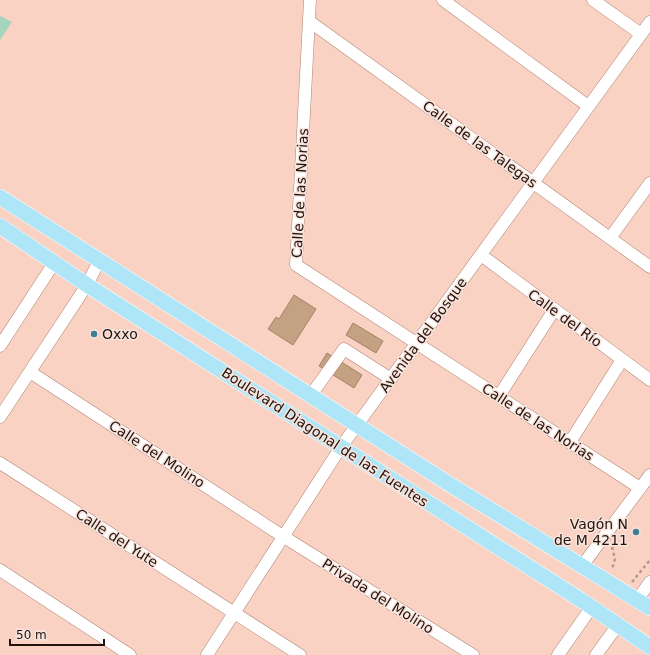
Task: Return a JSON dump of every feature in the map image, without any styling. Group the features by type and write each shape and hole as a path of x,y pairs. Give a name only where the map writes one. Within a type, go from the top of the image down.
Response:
{"main road":[{"name":"Boulevard Diagonal de las Fuentes","path":"0,197 650,608"},
{"name":"Boulevard Diagonal de las Fuentes","path":"0,226 87,285 592,608 650,648"}],"street":[{"name":"Calle de las Norias","path":"310,0 296,265 640,488"},
{"path":"443,0 588,106"},
{"path":"593,0 641,34"},
{"name":"Calle de las Talegas","path":"309,20 650,267"},
{"name":"Avenida del Bosque","path":"207,655 357,424 650,22"},
{"path":"610,238 650,183"},
{"name":"Calle del Río","path":"481,255 650,380"},
{"path":"0,417 87,285 99,261"},
{"path":"0,346 54,263"},
{"path":"499,396 554,310"},
{"path":"311,395 344,349 391,378"},
{"path":"570,442 622,360"},
{"name":"Calle del Molino","path":"30,372 284,537"},
{"name":"Calle del Yute","path":"0,463 300,655"},
{"path":"582,566 650,475"},
{"name":"Privada del Molino","path":"284,537 473,655"},
{"path":"0,570 130,655"},
{"path":"637,600 650,582"},
{"path":"558,655 592,608"},
{"path":"596,655 617,626"}],"path":[{"path":"624,592 650,560"}],"green space":[{"path":"0,16 12,22 0,40"}],"building":[{"path":"294,295 316,309 293,345 268,329 276,317 279,319"},
{"path":"353,323 383,341 376,353 346,335"},
{"path":"327,353 362,375 354,388 319,366"}],"place":[{"name":"Oxxo","path":"94,334"},
{"name":"Vagón N de M 4211","path":"636,532"}]}
